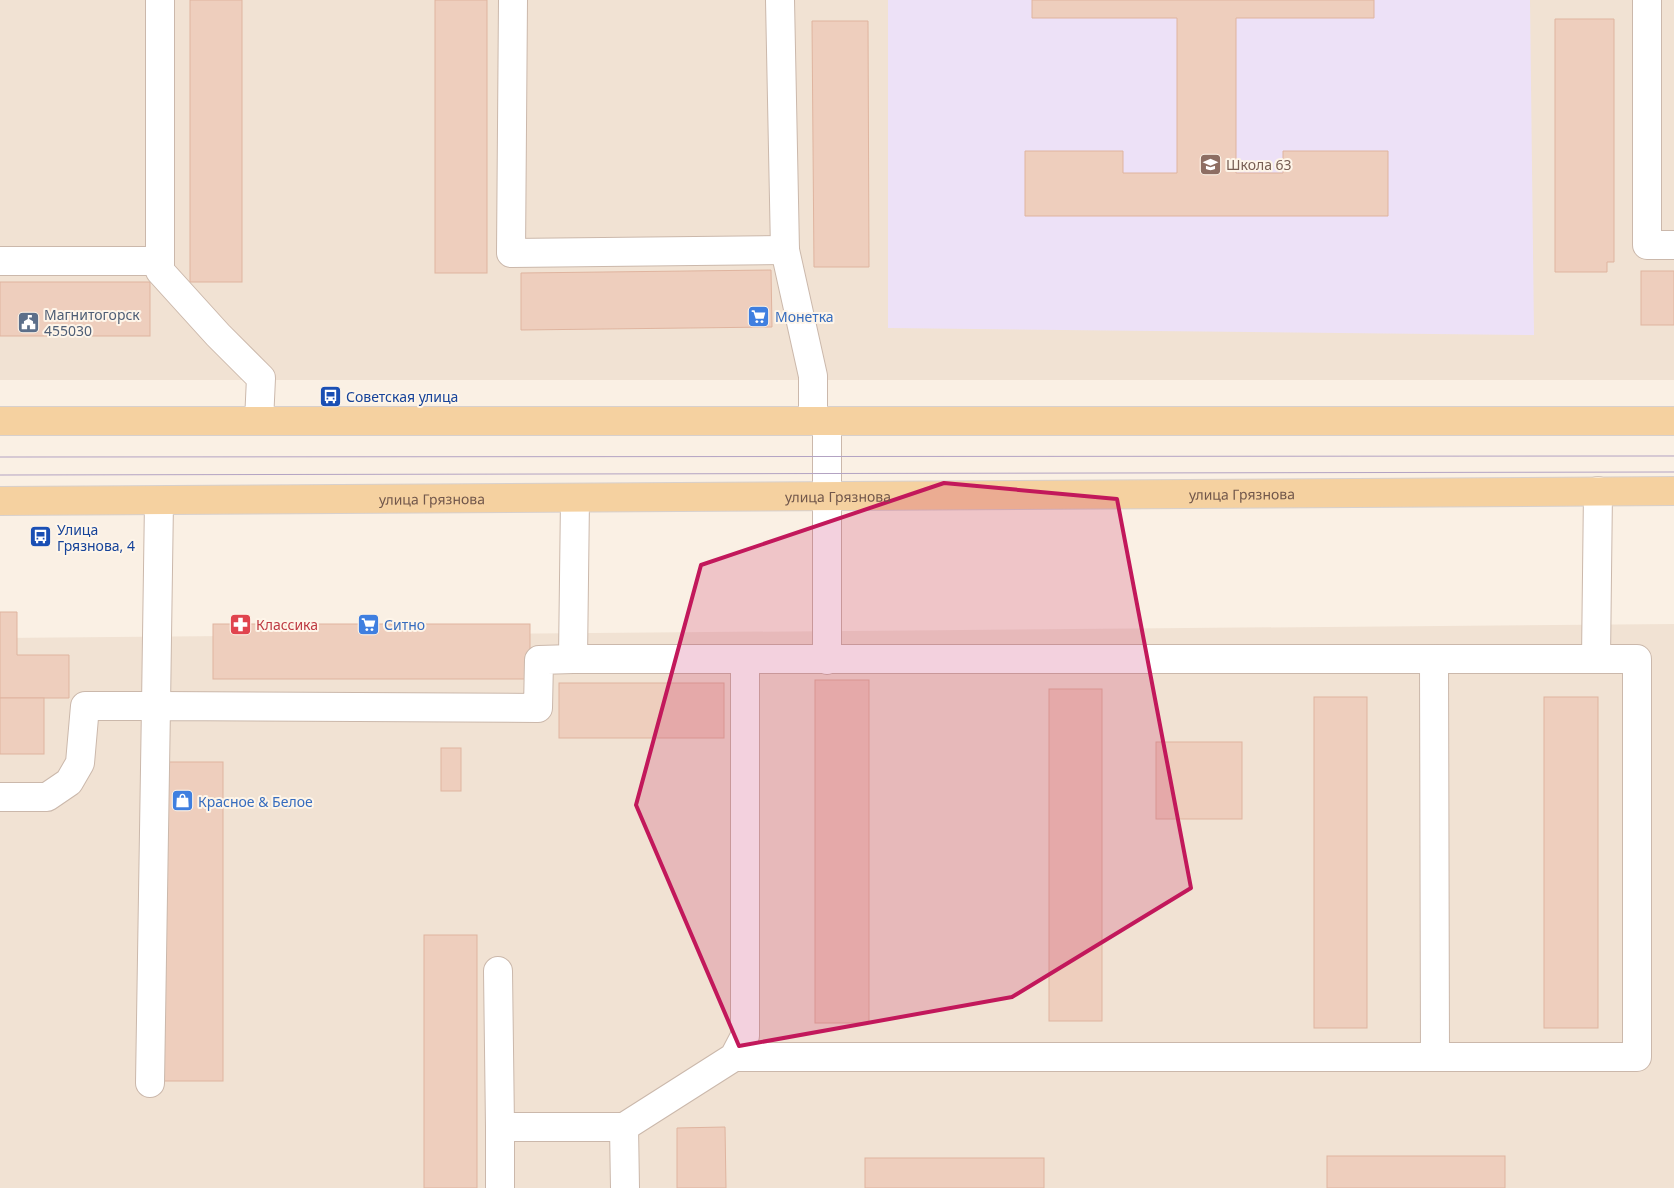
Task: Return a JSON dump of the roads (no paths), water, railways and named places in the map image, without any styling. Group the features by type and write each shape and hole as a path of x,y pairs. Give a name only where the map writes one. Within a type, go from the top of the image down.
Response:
{"main road":[{"path":"0,421 1674,421"},
{"name":"улица Грязнова","path":"0,501 1674,491"}],"lane":[{"path":"160,0 160,270 218,335 261,378 259,421"},
{"path":"513,0 511,252 785,250"},
{"path":"780,0 785,250 813,376 820,421 827,497 827,660"},
{"path":"1647,0 1647,245 1674,245"},
{"path":"0,261 160,261"},
{"path":"1596,659 1598,491"},
{"path":"573,660 575,499"},
{"path":"150,1083 159,501"},
{"path":"0,797 47,797 69,782 80,763 85,706 538,708 539,660 1637,660 1637,1057 734,1057"},
{"path":"500,1127 624,1127 734,1057 745,1036 745,660"},
{"path":"1434,660 1435,1057"},
{"path":"498,971 500,1188"},
{"path":"624,1127 625,1188"}],"tram line":[{"path":"0,457 1674,456"},
{"path":"0,475 1674,472"}],"place":[{"name":"Школа 63","path":"1210,164"},
{"name":"Монетка","path":"759,316"},
{"name":"Магнитогорск 455030","path":"28,322"},
{"name":"Советская улица","path":"330,396"},
{"name":"Улица Грязнова, 4","path":"41,537"},
{"name":"Классика","path":"240,624"},
{"name":"Ситно","path":"368,624"},
{"name":"Красное & Белое","path":"182,801"}]}
